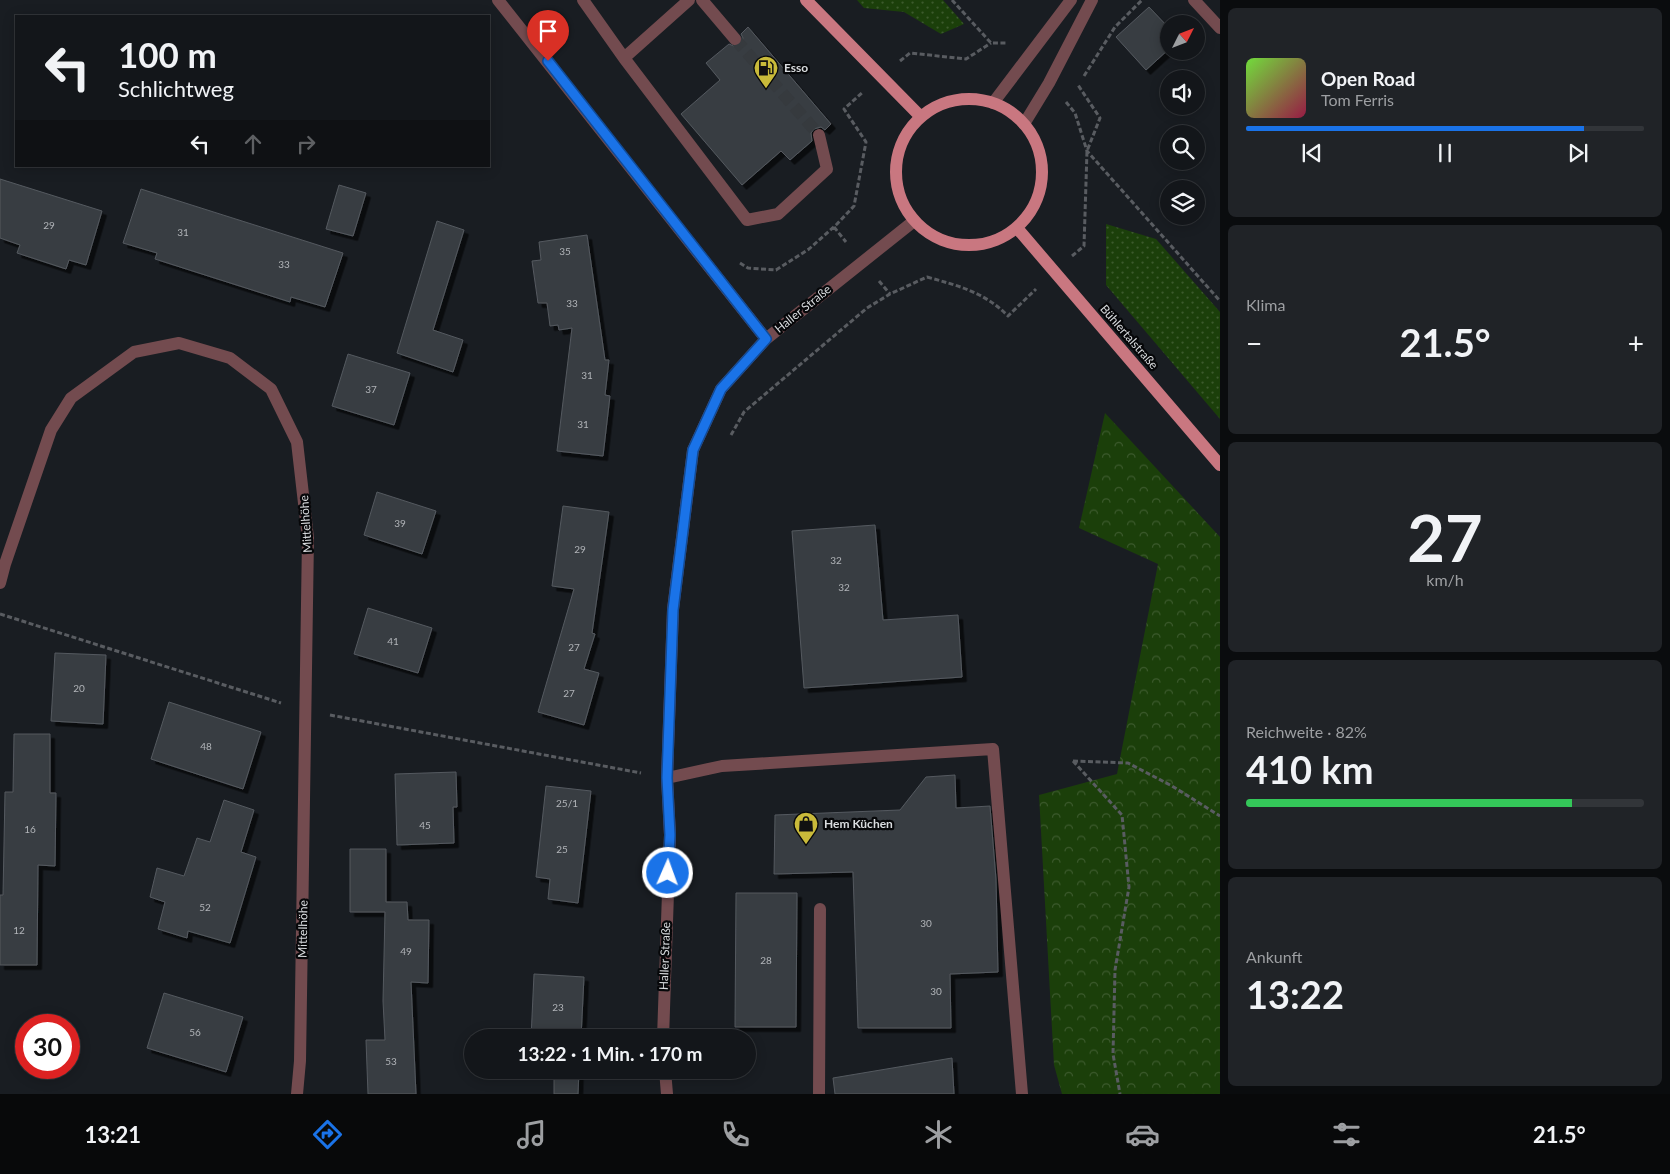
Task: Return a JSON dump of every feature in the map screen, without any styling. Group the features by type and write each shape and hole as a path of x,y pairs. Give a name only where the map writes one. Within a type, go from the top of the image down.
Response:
{"main road":[{"path":"806,0 921,117"},
{"path":"974,99 993,103 1010,111 1024,124 1035,140 1041,158 1042,178 1039,196 1030,213 1017,228 1001,238 983,244 964,246 946,242 928,233 914,221 900,195 896,167 899,148 908,131 921,117 937,106 955,100 974,99"},
{"name":"Bühlertalstraße","path":"1017,228 1220,465"}],"street":[{"path":"498,0 766,339"},
{"path":"582,0 746,220 778,214 827,169 819,135"},
{"path":"624,58 689,0"},
{"path":"702,0 735,39"},
{"path":"993,103 1071,0"},
{"path":"1024,124 1050,83 1092,0"},
{"path":"1194,0 1220,28"},
{"name":"Haller Straße","path":"663,1029 670,835 667,778 673,610 693,450 721,389 766,339 914,221"},
{"name":"Mittelhöhe","path":"0,583 4,564 51,430 71,398 134,352 179,343 230,358 271,389 298,442 308,538 300,1051 297,1094"},
{"path":"667,778 722,766 993,749 1022,1094"},
{"path":"819,1094 820,909"},
{"path":"666,1079 667,1094"}],"path":[{"path":"952,0 990,43 1009,44 1026,58"},
{"path":"1087,151 1100,118 1077,87 1115,27 1142,0"},
{"path":"727,441 744,412 867,308 890,294 927,277 967,288 994,302 1008,316 1084,246 1087,151 1076,113 1050,83"},
{"path":"1087,151 1220,301"},
{"path":"1120,1094 1113,1054 1115,970 1129,887 1122,815 1073,761 1128,763 1172,786 1220,816"}],"green space":[{"path":"857,0 943,0 964,24 941,34 904,12 864,8"},
{"path":"1106,224 1156,239 1220,312 1220,419 1106,285"},
{"path":"1105,413 1220,537 1220,1094 1062,1094 1054,1065 1039,795 1117,774 1158,564 1079,528"}],"building":[{"path":"1149,7 1160,19 1160,57 1146,70 1116,37"},
{"path":"748,27 831,124 825,130 821,127 814,129 811,133 812,141 790,160 781,151 742,185 681,114 720,80 706,63 729,44 736,47 741,45 743,38 741,34"},
{"path":"0,179 102,211 86,265 69,260 66,269 17,253 20,245 0,238"},
{"path":"339,185 366,193 353,236 326,229"},
{"path":"141,189 343,253 325,307 291,297 290,302 155,259 157,253 123,243"},
{"path":"437,221 464,230 433,330 463,340 453,372 397,353"},
{"path":"587,235 605,360 609,360 605,395 610,396 603,456 557,451 572,328 559,330 558,325 550,326 547,303 538,303 532,261 541,260 539,242"},
{"path":"348,354 410,373 394,425 332,406"},
{"path":"377,492 436,511 422,554 364,535"},
{"path":"563,506 609,512 592,633 595,634 584,669 599,673 584,725 538,712 574,589 552,586"},
{"path":"875,525 883,620 958,615 962,677 804,688 792,531"},
{"path":"368,608 432,628 418,673 354,654"},
{"path":"55,653 106,655 103,724 51,721"},
{"path":"169,702 261,732 243,789 151,759"},
{"path":"14,734 50,734 50,793 56,793 55,866 38,865 37,965 0,965 0,895 3,895 5,792 13,792"},
{"path":"456,772 457,807 453,807 454,843 397,845 395,774"},
{"path":"955,775 956,808 990,806 996,879 998,972 950,974 951,1028 858,1028 853,872 774,874 775,815 900,810 926,777"},
{"path":"546,786 591,791 578,903 548,899 550,879 536,877"},
{"path":"224,800 254,810 241,852 256,857 230,943 188,931 187,938 158,929 165,902 150,897 157,868 184,876 197,838 210,842"},
{"path":"350,849 386,849 386,902 407,902 408,920 429,920 428,983 411,982 416,1094 368,1094 366,1040 385,1040 383,1001 385,912 350,912"},
{"path":"736,893 797,893 796,1027 735,1027"},
{"path":"534,974 584,977 581,1029 531,1029"},
{"path":"164,993 243,1017 226,1072 147,1048"},
{"path":"952,1058 954,1094 835,1094 833,1078"},
{"path":"554,1079 579,1079 578,1094 554,1094"}],"tunnel":[{"path":"735,39 819,135"}],"place":[{"name":"Esso","path":"766,89"},
{"name":"Hem Küchen","path":"806,845"}],"route":[{"path":"548,61 766,339 721,389 693,450 673,610 667,778 670,835 668,873"}]}
